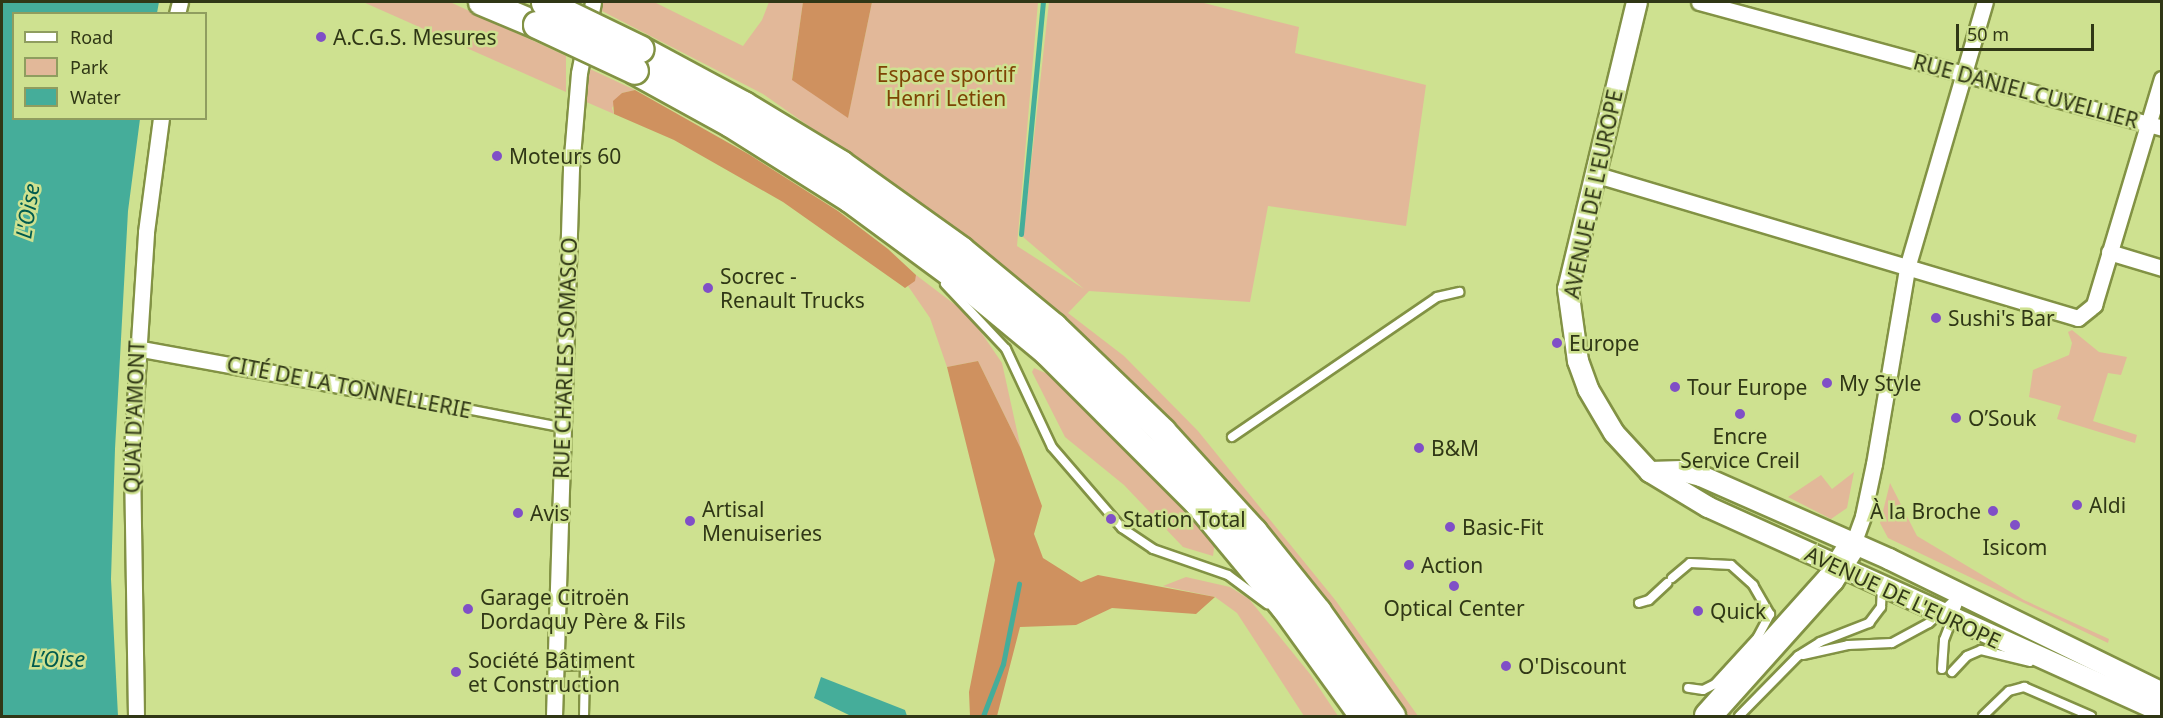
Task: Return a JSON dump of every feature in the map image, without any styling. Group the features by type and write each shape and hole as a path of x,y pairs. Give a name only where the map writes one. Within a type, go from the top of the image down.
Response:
{"highway":[{"path":"482,2 541,10 637,60 744,105 841,164 961,250 1054,327 1163,432 1254,532 1318,612 1392,717"},
{"path":"637,60 875,216 964,283 1100,402 1212,520 1329,666 1364,717"},
{"path":"1708,717 1839,567 1853,544"}],"street":[{"name":"RUE CHARLES SOMASCO","path":"555,717 561,427 572,162 579,73 593,2"},
{"name":"AVENUE DE L'EUROPE","path":"1637,2 1568,289 1569,320 1583,376 1600,413 1630,453 1650,472 1708,507 1945,617 2162,712"},
{"name":"RUE DANIEL CUVELLIER","path":"1699,2 2155,126"},
{"path":"1853,544 1863,516 1874,464 1907,268 1984,2"},
{"path":"1594,174 2071,318 2084,316 2094,305 2109,252 2155,126 2162,79"},
{"name":"QUAI D'AMONT","path":"136,717 130,517 136,348 161,120"},
{"path":"2109,252 2162,268"},
{"name":"CITÉ DE LA TONNELLERIE","path":"136,348 368,390"},
{"name":"AVENUE DE L'EUROPE","path":"1650,472 1682,471 1701,476 1961,594 2162,693"}],"lane":[{"path":"875,216 990,329 1017,370 1052,447 1122,528 1153,549 1238,581 1271,607 1329,666"},
{"path":"1232,437 1437,297 1459,292"},
{"name":"CITÉ DE LA TONNELLERIE","path":"368,390 561,427"},
{"path":"1639,603 1649,600 1690,563 1731,565 1753,585 1770,614 1758,637 1715,684 1703,690 1688,688"},
{"path":"1739,717 1798,656 1820,642 1869,623 1881,607 1882,587"},
{"path":"1798,656 1848,645 1892,643 1945,617 1961,594"},
{"path":"1942,669 1945,617"},
{"path":"1952,672 1967,656 1981,650 2071,672"},
{"path":"556,666 585,665 584,717"},
{"path":"1983,717 2001,697 2024,687 2091,717"}],"green space":[{"path":"363,2 450,2 566,56 566,92"},
{"name":"Espace sportif Henri Letien","path":"599,2 654,2 743,46 762,20 769,2 803,2 792,79 848,117 872,2 1038,2 1017,246 1084,289 1023,237 1049,2 1200,2 1299,27 1295,53 1426,85 1406,226 1268,206 1250,302 1089,291 1068,313 1124,356 1198,431 1336,601 1418,716 1405,716 1342,626 1155,407 1027,287 969,238 763,94 598,9"},
{"path":"590,69 635,90 622,93 612,108 614,114 584,101"},
{"path":"916,275 970,316 1002,363 1021,449 978,361 947,367 930,318 908,286"},
{"path":"2072,330 2099,352 2127,357 2121,375 2108,373 2093,421 2137,435 2135,443 2057,419 2061,406 2029,397 2033,370 2069,355 2072,343 2068,332"},
{"path":"1034,368 1050,375 1215,541 1213,556 1183,547 1124,485 1065,437 1032,372"},
{"path":"1854,472 1847,508 1831,519 1788,497 1821,475 1832,489"},
{"path":"1890,483 1917,536 2024,600 2109,639 2108,643 1888,538 1880,523"},
{"path":"1186,577 1230,587 1249,599 1310,674 1338,716 1304,716 1237,613 1215,597 1163,586"}],"shaded area":[{"path":"803,2 872,2 848,118 792,80"},
{"path":"635,90 750,155 838,211 888,249 916,275 915,281 905,288 783,202 674,140 614,114 613,101 622,93"},
{"path":"978,361 1021,449 1042,506 1034,534 1043,558 1081,582 1098,575 1215,597 1196,614 1112,608 1076,625 1020,627 997,716 970,716 969,692 995,560 947,367"}],"water":[{"path":"2,2 159,2 157,12 12,12 12,120 140,120 128,211 115,449 111,579 118,716 2,716"},
{"path":"821,677 905,710 907,716 851,716 814,698"}],"waterway":[{"path":"1021,234 1043,2"},
{"path":"983,716 1003,664 1019,584"}],"place":[{"name":"A.C.G.S. Mesures","path":"321,37"},
{"name":"Moteurs 60","path":"497,156"},
{"name":"Socrec - Renault Trucks","path":"708,288"},
{"name":"Sushi's Bar","path":"1936,318"},
{"name":"Europe","path":"1557,343"},
{"name":"My Style","path":"1827,383"},
{"name":"Tour Europe","path":"1675,387"},
{"name":"Encre Service Creil","path":"1740,414"},
{"name":"O’Souk","path":"1956,418"},
{"name":"B&M","path":"1419,448"},
{"name":"Aldi","path":"2077,505"},
{"name":"À la Broche","path":"1993,511"},
{"name":"Avis","path":"518,513"},
{"name":"Station Total","path":"1111,519"},
{"name":"Artisal Menuiseries","path":"690,521"},
{"name":"Isicom","path":"2015,525"},
{"name":"Basic-Fit","path":"1450,527"},
{"name":"Action","path":"1409,565"},
{"name":"Optical Center","path":"1454,586"},
{"name":"Garage Citroën Dordaquy Père & Fils","path":"468,609"},
{"name":"Quick","path":"1698,611"},
{"name":"O'Discount","path":"1506,666"},
{"name":"Société Bâtiment et Construction","path":"456,672"}],"water label":[{"name":"L'Oise","path":"27,211"},
{"name":"L’Oise","path":"58,659"}]}
